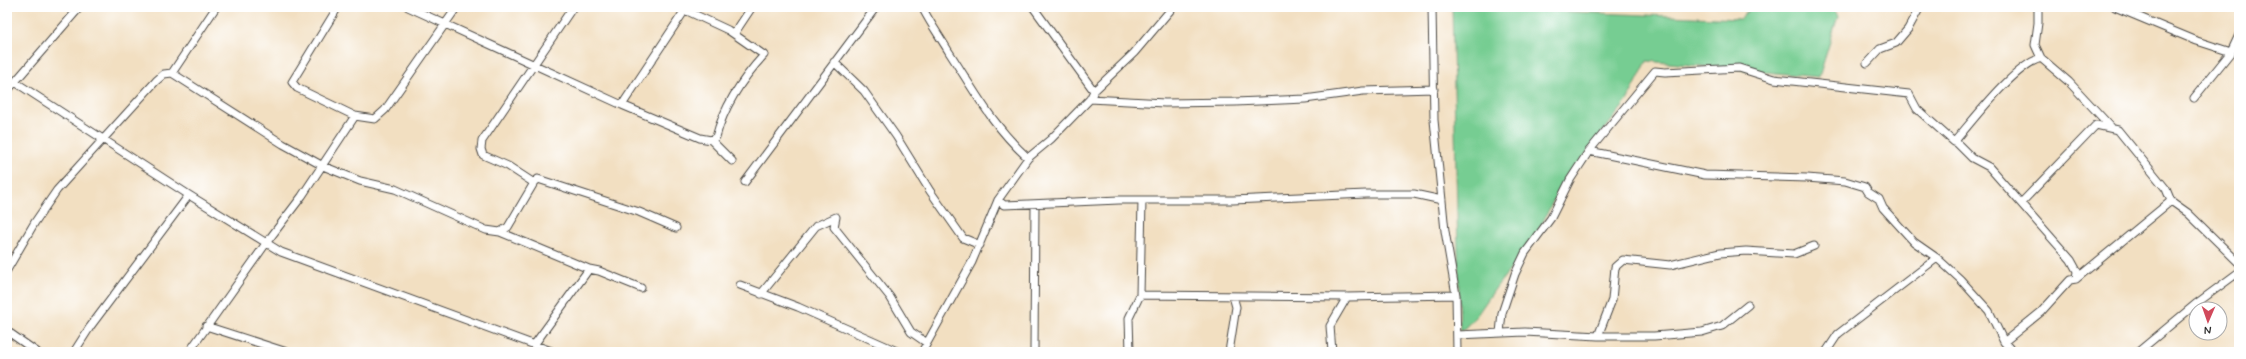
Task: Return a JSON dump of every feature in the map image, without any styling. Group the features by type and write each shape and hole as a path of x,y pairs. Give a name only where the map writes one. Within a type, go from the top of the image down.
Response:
{"street":[{"path":"7,91 80,7"},
{"path":"172,73 216,7"},
{"path":"338,7 292,82 297,88 356,116 375,119 380,115 457,7"},
{"path":"408,7 622,105 700,138 711,140 732,161"},
{"path":"534,183 508,166 483,154 481,149 482,141 573,7"},
{"path":"734,34 752,7"},
{"path":"745,182 876,7"},
{"path":"922,7 937,35 987,113 1009,140 1028,158"},
{"path":"1033,7 1094,92"},
{"path":"922,352 980,245 998,200 1028,158 1051,139 1090,99 1094,92 1134,52 1173,7"},
{"path":"1432,7 1434,120 1445,231 1456,295 1458,335 1457,352"},
{"path":"1867,63 1880,49 1896,42 1908,29 1920,7"},
{"path":"2038,7 2038,23 2034,45 2041,58 2069,82 2111,127"},
{"path":"2115,7 2197,41 2231,52"},
{"path":"622,105 683,9 734,34 764,55 742,79 719,125 716,137 711,140"},
{"path":"2194,98 2231,52 2239,34"},
{"path":"1955,141 2010,79 2032,60 2041,58"},
{"path":"834,62 864,91 896,136 930,191 963,238 980,245"},
{"path":"1500,333 1502,313 1515,274 1525,253 1551,218 1570,180 1589,151 1655,71 1665,72 1739,68 1774,79 1909,94 1917,109 1954,142 1955,141 1972,158 1989,167 2071,260 2077,271 2076,279"},
{"path":"7,270 56,190 156,81 164,74 172,73 283,144 323,166 360,181 395,189 453,217 486,230 500,232 589,269 599,271 641,288"},
{"path":"15,82 189,195 281,252 554,352"},
{"path":"1090,99 1165,103 1235,102 1305,99 1363,91 1434,89"},
{"path":"188,352 323,166 356,116"},
{"path":"2021,203 2096,124 2111,127 2118,130 2166,189 2171,201 2188,213 2239,263"},
{"path":"1589,151 1705,174 1807,178 1845,181 1864,186 1868,192 1879,199 1884,208 1914,242 1937,258 1960,279 1989,311 2004,342 2013,352"},
{"path":"500,232 508,227 534,183 538,179 639,212 676,228"},
{"path":"998,200 1004,204 1035,204 1398,194 1414,194 1442,200"},
{"path":"74,352 90,327 189,195"},
{"path":"1130,352 1129,318 1140,295 1142,200"},
{"path":"2004,342 2041,312 2070,280 2076,279 2171,201"},
{"path":"1034,352 1035,204"},
{"path":"761,294 816,226 836,217 834,227 890,297 911,332 927,343"},
{"path":"1598,336 1612,300 1615,267 1623,260 1670,264 1720,253 1746,251 1794,254 1814,246"},
{"path":"1826,352 1838,334 1937,258"},
{"path":"534,345 589,269"},
{"path":"2138,352 2197,303 2239,272"},
{"path":"740,285 798,307 899,352"},
{"path":"1140,295 1347,297 1456,295"},
{"path":"1229,352 1236,307 1233,296"},
{"path":"1332,352 1330,326 1347,297"},
{"path":"1458,335 1500,333 1654,336 1702,332 1722,326 1748,306"},
{"path":"206,326 287,352"},
{"path":"7,331 37,352"}],"green space":[{"path":"1452,7 1741,19 1751,7 1833,7 1838,16 1819,77 1647,61 1627,101 1560,187 1534,240 1497,286 1477,315 1460,333"}]}
